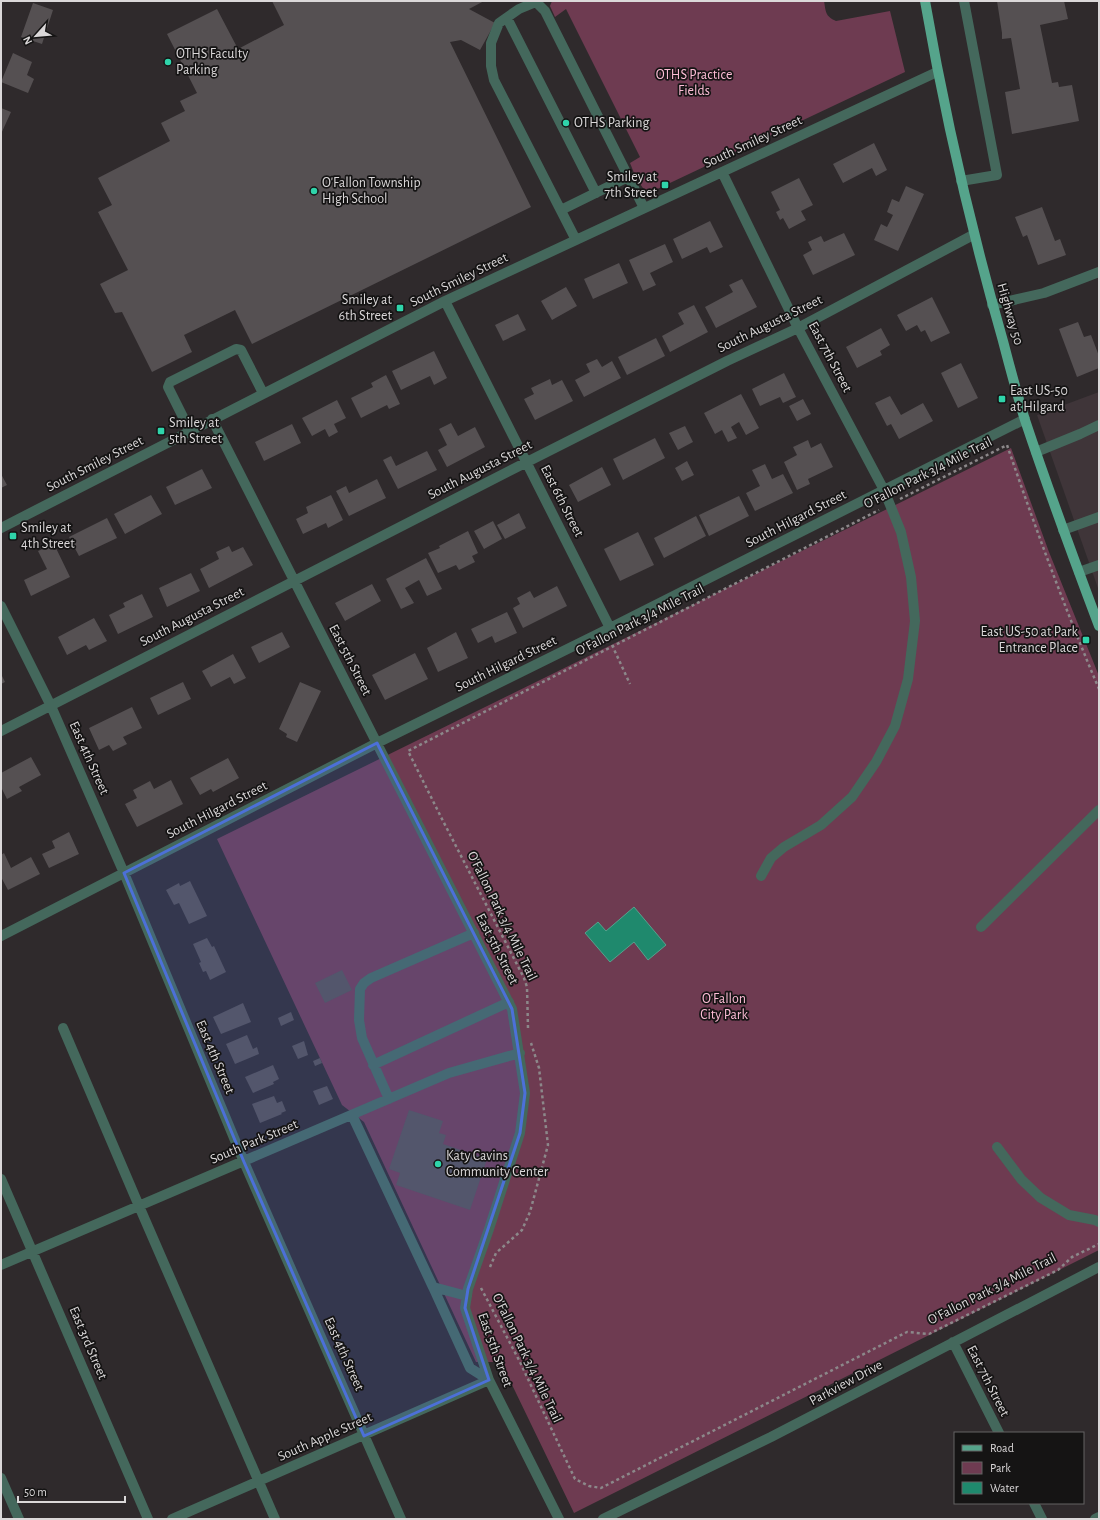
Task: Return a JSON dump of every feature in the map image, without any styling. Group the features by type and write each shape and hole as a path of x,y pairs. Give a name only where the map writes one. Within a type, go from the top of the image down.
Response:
{"main road":[{"name":"Highway 50","path":"925,1 937,72 961,181 973,235 992,305 1036,452 1099,626"}],"street":[{"path":"961,181 997,175 964,1"},
{"path":"576,240 494,80 491,66 491,43 499,23 519,9 536,2 545,11 644,208"},
{"path":"507,18 596,193"},
{"name":"South Smiley Street","path":"1,528 445,301 937,72"},
{"name":"East 7th Street","path":"722,172 798,328 884,490 901,532 911,577 915,621 908,679 895,726 876,762 852,797 821,825 784,847 771,858 761,876"},
{"path":"561,210 628,177"},
{"name":"South Augusta Street","path":"1,731 527,462 727,361 798,328 973,235"},
{"path":"992,305 1044,293 1099,272"},
{"name":"East 6th Street","path":"445,301 610,628"},
{"path":"190,431 168,387 170,382 236,349 241,350 263,393"},
{"name":"South Hilgard Street","path":"1,936 377,743 610,628 1025,418"},
{"name":"East 5th Street","path":"212,419 512,1009 525,1093 520,1133 468,1289 465,1308 489,1380 558,1519"},
{"path":"1036,452 1099,425"},
{"path":"1063,530 1099,517"},
{"path":"1079,572 1099,565"},
{"name":"East 4th Street","path":"1,606 51,706 124,873 244,1162 401,1519"},
{"path":"981,927 1099,810"},
{"path":"388,1099 362,1038 359,1020 360,989 364,983 371,978 474,933"},
{"path":"373,1064 509,1002"},
{"path":"63,1028 275,1519"},
{"name":"South Park Street","path":"1,1265 449,1073 520,1053"},
{"path":"352,1115 470,1368 489,1380"},
{"path":"997,1147 1021,1179 1041,1198 1069,1214 1099,1222"},
{"name":"East 3rd Street","path":"1,1179 148,1519"},
{"name":"Parkview Drive","path":"603,1519 771,1437 1099,1267"},
{"path":"433,1287 467,1296"},
{"name":"East 7th Street","path":"953,1342 998,1432"},
{"name":"South Apple Street","path":"172,1519 489,1380"},
{"path":"1,1478 19,1519"},
{"path":"1034,1504 1042,1519"},
{"path":"1095,1519 1099,1517"}],"path":[{"name":"O'Fallon Park 3/4 Mile Trail","path":"528,1032 529,1009 527,987 524,978 408,751 612,645 1007,445 1072,624 1099,689"},
{"path":"612,645 630,684"},
{"path":"487,1274 496,1253 522,1230 530,1212 548,1145 539,1068 530,1041"},
{"name":"O'Fallon Park 3/4 Mile Trail","path":"481,1288 520,1362 575,1479 589,1486 601,1488 907,1332 929,1334 1058,1270 1072,1257 1099,1244"}],"highlighted area":[{"path":"377,743 512,1009 525,1093 520,1133 468,1289 465,1308 489,1380 364,1436 244,1162 124,873"}],"shaded area":[{"path":"1099,392 1099,591 1037,415"}],"green space":[{"name":"OTHS Practice Fields","path":"552,1 824,1 828,15 836,21 890,11 905,72 653,191 645,191 636,178 630,163 640,157 566,9 555,17 550,6"},
{"name":"O'Fallon City Park","path":"1011,448 1049,552 1099,676 1099,1250 574,1513 501,1362 476,1362 364,1122 342,1105 217,839"}],"water":[{"path":"634,907 666,945 648,960 634,942 610,962 585,933 598,922 606,931"}],"building":[{"name":"O'Fallon Township High School","path":"272,1 484,1 469,9 495,23 480,50 461,40 450,42 531,207 252,344 235,310 184,335 192,352 152,372 122,312 115,313 100,284 128,270 98,212 112,205 98,178 170,141 161,123 185,111 180,101 197,93 167,34 217,9 238,49 284,25"},
{"path":"997,1 1064,1 1068,19 1040,25 1052,83 1058,82 1059,87 1072,85 1079,121 1012,134 1005,92 1020,89 1011,38 1002,39"},
{"path":"33,3 53,10 42,44 21,37"},
{"path":"13,53 32,62 27,75 34,79 28,93 1,82"},
{"path":"1,108 11,112 1,134"},
{"path":"874,143 887,170 876,176 872,168 843,183 833,164"},
{"path":"799,178 813,205 801,211 806,220 789,229 783,218 780,220 776,212 780,210 771,192"},
{"path":"906,186 924,194 898,251 874,240 881,224 887,227 893,215 887,212 892,199 899,202"},
{"path":"1042,207 1055,241 1060,239 1066,255 1038,265 1027,235 1023,237 1015,217"},
{"path":"710,221 723,247 710,253 707,247 682,259 673,239"},
{"path":"844,233 855,255 813,275 803,255 812,250 808,242 821,236 824,242"},
{"path":"665,244 673,262 650,273 656,285 643,291 629,260"},
{"path":"619,263 628,283 593,299 584,279"},
{"path":"742,279 757,307 716,328 705,307 733,292 729,285"},
{"path":"566,287 577,306 552,320 541,301"},
{"path":"932,297 950,333 931,342 925,330 921,332 917,325 906,331 897,315"},
{"path":"694,305 708,332 670,352 662,336 684,324 678,313"},
{"path":"518,314 526,330 503,341 495,325"},
{"path":"1078,322 1084,337 1091,335 1099,356 1099,368 1077,377 1059,329"},
{"path":"881,328 890,345 880,351 882,355 857,368 846,347"},
{"path":"656,338 665,356 627,375 618,357"},
{"path":"434,351 447,378 434,385 430,376 401,390 392,371"},
{"path":"597,359 602,367 612,361 621,378 584,397 575,380 590,372 586,364"},
{"path":"961,363 978,398 958,408 941,373"},
{"path":"784,373 796,397 783,403 780,397 760,406 752,389"},
{"path":"386,375 400,404 389,409 387,405 361,418 351,398 373,387 371,383"},
{"path":"550,379 552,385 562,380 573,401 535,420 524,399 534,394 531,388"},
{"path":"741,394 759,428 746,435 739,422 731,427 737,438 728,442 722,430 715,434 704,413"},
{"path":"890,396 901,415 923,403 933,421 899,439 891,424 887,426 875,403"},
{"path":"803,399 811,414 797,421 789,406"},
{"path":"337,400 346,418 334,424 338,432 329,437 325,429 312,436 302,418"},
{"path":"451,423 458,436 475,427 485,447 447,467 438,450 447,445 439,429"},
{"path":"292,424 301,443 264,461 255,442"},
{"path":"685,426 693,442 678,450 669,433"},
{"path":"655,438 665,458 623,480 613,459"},
{"path":"808,440 811,448 821,443 833,467 808,479 810,484 797,490 784,462 797,455 793,447"},
{"path":"427,451 437,470 398,489 383,460 391,456 396,466"},
{"path":"687,461 694,475 682,481 675,468"},
{"path":"765,464 772,479 783,474 793,493 755,511 746,493 760,486 752,470"},
{"path":"602,467 611,485 578,502 569,485"},
{"path":"202,469 212,488 175,505 166,487"},
{"path":"1,474 7,485 1,488"},
{"path":"377,479 386,498 349,516 336,491 346,486 349,493"},
{"path":"151,495 162,514 125,534 114,514"},
{"path":"331,495 343,520 328,528 326,523 303,534 296,519 308,513 306,507"},
{"path":"739,496 749,516 709,536 699,515"},
{"path":"519,513 526,528 505,539 497,525"},
{"path":"696,516 706,536 664,558 654,538"},
{"path":"107,518 117,538 79,556 69,537"},
{"path":"493,521 502,539 484,549 474,531"},
{"path":"468,531 478,553 472,556 475,562 459,570 456,565 438,573 428,553 440,548 439,546"},
{"path":"638,532 654,565 620,581 604,549"},
{"path":"54,544 70,577 31,596 24,580 47,569 38,551"},
{"path":"229,546 232,552 243,547 253,565 209,588 200,569 219,559 216,552"},
{"path":"426,558 442,589 427,596 419,580 405,588 414,603 401,609 386,579"},
{"path":"191,573 200,591 167,607 159,588"},
{"path":"372,584 381,601 345,621 335,603"},
{"path":"557,586 567,606 523,628 513,608 520,604 517,598 530,591 534,598"},
{"path":"142,594 153,617 118,634 109,615 125,607 123,603"},
{"path":"507,612 517,633 495,643 492,636 478,643 471,629"},
{"path":"94,618 107,641 89,650 86,645 67,655 58,637"},
{"path":"282,632 290,647 259,663 251,647"},
{"path":"456,632 468,658 438,672 427,648"},
{"path":"415,653 428,679 385,700 372,675"},
{"path":"233,654 246,678 234,684 230,677 211,687 202,671"},
{"path":"1,674 5,682 1,684"},
{"path":"183,682 191,699 158,715 150,698"},
{"path":"300,682 321,691 297,742 286,737 287,734 279,729"},
{"path":"132,707 142,728 123,737 127,744 113,751 109,745 99,750 89,728"},
{"path":"31,757 41,775 19,787 22,791 7,799 1,787 1,773"},
{"path":"228,758 239,778 213,792 211,789 200,795 190,778"},
{"path":"171,780 183,804 137,827 125,804 137,798 133,790 150,781 154,789"},
{"path":"69,832 79,854 49,868 42,854 55,848 52,841"},
{"path":"4,853 11,868 31,857 40,874 8,890 1,877 1,855"},
{"path":"190,881 207,916 189,924 179,903 174,905 166,890 179,883 180,886"},
{"path":"207,938 212,947 214,946 226,972 210,980 206,971 203,972 199,963 201,962 193,944"},
{"path":"342,970 352,990 325,1003 315,983"},
{"path":"243,1003 251,1022 221,1034 213,1017"},
{"path":"291,1012 294,1020 281,1026 278,1018"},
{"path":"247,1035 253,1049 257,1047 259,1054 235,1064 226,1044"},
{"path":"304,1041 308,1055 298,1059 292,1046"},
{"path":"320,1058 322,1063 315,1066 313,1061"},
{"path":"273,1065 279,1079 273,1082 274,1084 253,1093 245,1077"},
{"path":"327,1086 333,1099 319,1105 313,1091"},
{"path":"274,1096 277,1103 282,1101 286,1111 260,1123 252,1104"},
{"name":"Katy Cavins Community Center","path":"409,1110 443,1121 439,1133 446,1135 443,1144 487,1159 470,1210 396,1185 400,1173 389,1169"}],"place":[{"name":"OTHS Faculty Parking","path":"168,62"},
{"name":"OTHS Parking","path":"566,123"},
{"name":"Smiley at 7th Street","path":"665,185"},
{"name":"O'Fallon Township High School","path":"314,191"},
{"name":"Smiley at 6th Street","path":"400,308"},
{"name":"East US-50 at Hilgard","path":"1002,399"},
{"name":"Smiley at 5th Street","path":"161,431"},
{"name":"Smiley at 4th Street","path":"13,536"},
{"name":"East US-50 at Park Entrance Place","path":"1086,640"},
{"name":"Katy Cavins Community Center","path":"438,1164"}]}
